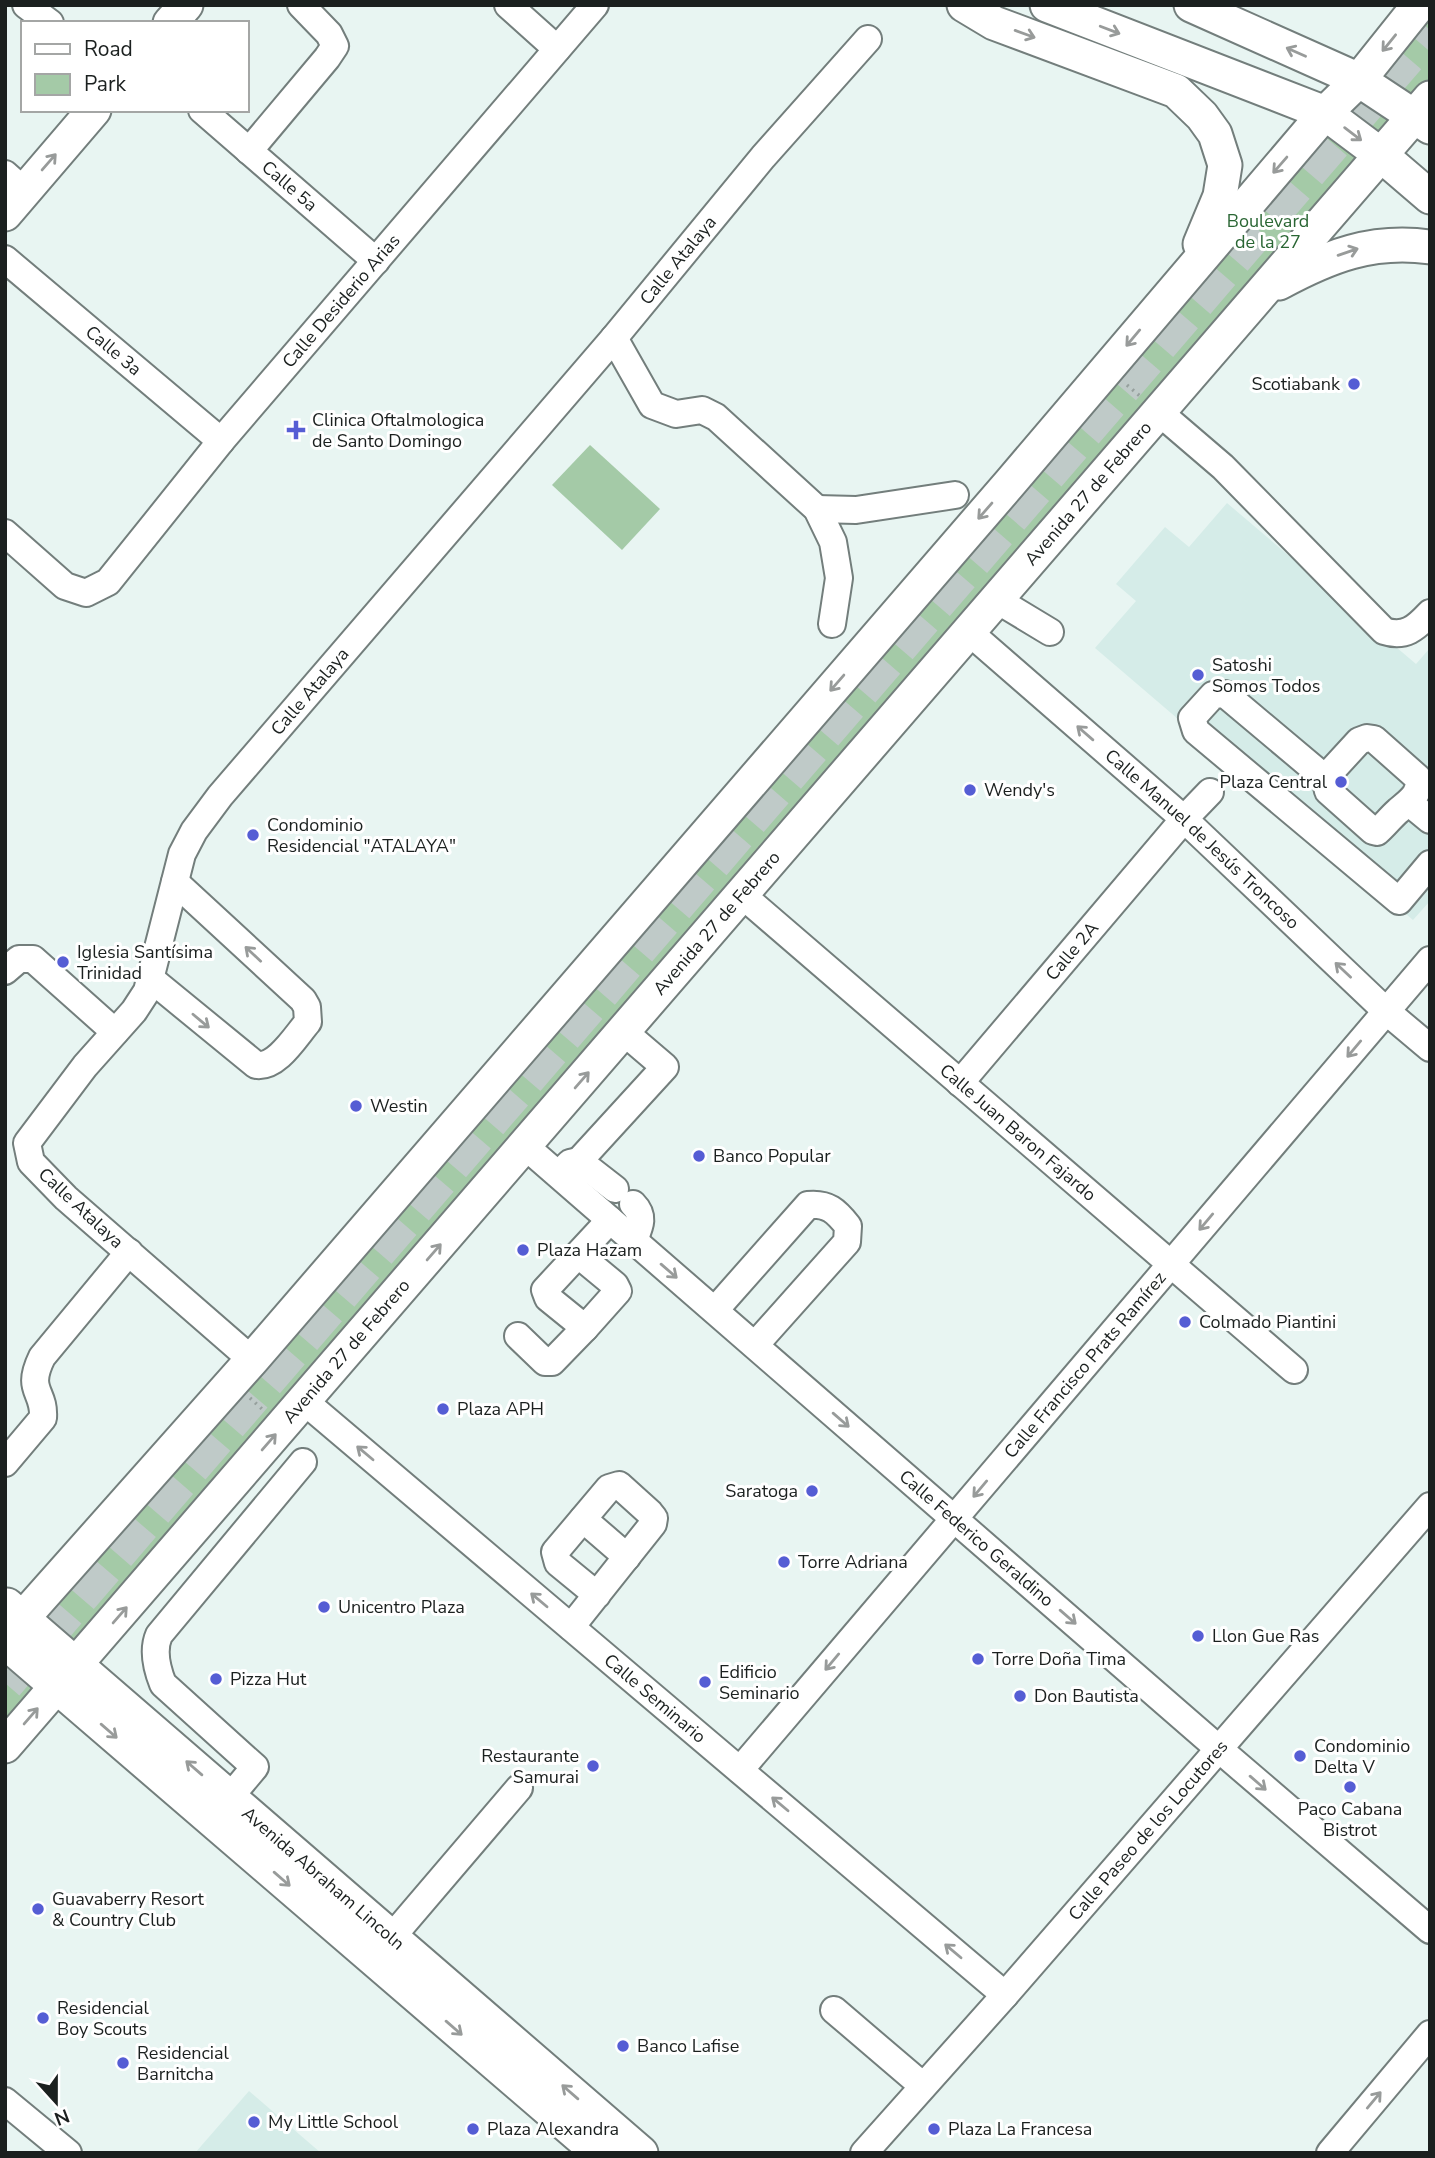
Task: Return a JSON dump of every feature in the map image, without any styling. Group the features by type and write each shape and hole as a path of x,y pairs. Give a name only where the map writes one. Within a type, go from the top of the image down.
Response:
{"main road":[{"path":"172,21 186,5"},
{"path":"964,5 994,23 1176,91 1202,116 1215,134 1224,164 1220,196 1187,274"},
{"path":"1046,5 1325,113 1381,155 1430,197"},
{"path":"1191,5 1359,80 1425,113"},
{"path":"9,1626 242,1371 1325,113 1359,80 1419,5"},
{"path":"11,193 92,112"},
{"name":"Avenida 27 de Febrero","path":"5,1746 1381,155 1425,113"},
{"path":"1264,291 1314,264 1360,248 1407,244 1430,247"},
{"name":"Avenida Abraham Lincoln","path":"9,1626 599,2153"},
{"name":"Avenida Abraham Lincoln","path":"67,1676 229,1798 640,2153"}],"street":[{"path":"26,5 47,21"},
{"path":"249,151 335,46 329,34 300,5"},
{"path":"508,5 557,49"},
{"name":"Calle Desiderio Arias","path":"5,533 65,586 86,593 108,582 221,441 595,5"},
{"name":"Calle Atalaya","path":"242,1371 129,1252 66,1198 16,1148 27,1143 85,1066 134,1011 147,990 182,854 191,835 220,796 614,338 763,157 868,38"},
{"name":"Calle 5a","path":"204,112 376,261"},
{"name":"Calle 3a","path":"5,259 221,441"},
{"path":"614,338 652,405 676,415 702,410 716,417 817,509 833,542 839,578 832,624"},
{"path":"1160,413 1223,467 1384,631 1400,634 1410,631 1430,613"},
{"path":"817,509 856,510 955,495"},
{"path":"998,600 1050,632"},
{"name":"Calle Manuel de Jesús Troncoso","path":"969,632 1184,819 1387,1011 1430,1048"},
{"path":"1325,778 1359,741 1367,738 1374,739 1424,772 1418,790 1406,805 1381,829 1373,831 1328,792 1325,778 1225,694 1213,695 1192,718 1196,731 1399,901 1430,864"},
{"name":"Calle 2A","path":"960,1083 1184,819 1210,792"},
{"path":"1406,805 1413,806 1430,820"},
{"path":"151,979 256,1065 272,1062 308,1022 307,1007 303,1000 175,882"},
{"name":"Calle Juan Baron Fajardo","path":"742,895 1294,1370"},
{"path":"5,971 19,959 33,959 115,1032"},
{"name":"Calle Francisco Prats Ramírez","path":"740,1770 1430,960"},
{"path":"624,1032 665,1067 568,1168 624,1197 640,1211 641,1222 634,1240"},
{"name":"Calle Federico Geraldino","path":"525,1146 568,1168 610,1220 1430,1930"},
{"path":"715,1310 808,1205 820,1204 837,1213 848,1226 847,1242 755,1345"},
{"path":"584,1328 548,1298 545,1290 610,1220"},
{"path":"5,1463 43,1418 34,1386 42,1357 129,1252"},
{"path":"518,1336 545,1362 552,1362 618,1291 615,1285 586,1261"},
{"name":"Calle Seminario","path":"304,1401 1005,1995"},
{"path":"229,1798 255,1767 163,1684 158,1672 155,1645 159,1635 303,1462"},
{"path":"571,1627 597,1595 653,1524 654,1518 620,1485 608,1488 555,1552 558,1563 597,1595"},
{"name":"Calle Paseo de los Locutores","path":"864,2153 1430,1506"},
{"path":"583,1519 627,1557"},
{"path":"391,1938 519,1788"},
{"path":"834,2010 923,2086"},
{"path":"1330,2153 1430,2034"},
{"path":"5,2101 68,2153"}],"path":[{"path":"1107,368 1160,413"},
{"path":"242,1371 282,1427"}],"shaded area":[{"name":"Plaza Central","path":"1227,503 1416,664 1430,648 1430,901 1413,920 1095,648 1136,601 1116,584 1165,527 1189,547"},
{"name":"My Little School","path":"249,2091 321,2153 195,2153"}],"green space":[{"name":"Boulevard de la 27","path":"1430,5 1430,89 5,1735 5,1654"},
{"path":"590,445 660,509 622,550 552,485"}],"tunnel":[{"path":"5,1683 1430,30"}],"place":[{"name":"Scotiabank","path":"1354,384"},
{"name":"Clinica Oftalmologica de Santo Domingo","path":"296,430"},
{"name":"Satoshi Somos Todos","path":"1198,675"},
{"name":"Plaza Central","path":"1341,782"},
{"name":"Wendy's","path":"970,790"},
{"name":"Condominio Residencial \"ATALAYA\"","path":"253,835"},
{"name":"Iglesia Santísima Trinidad","path":"63,962"},
{"name":"Westin","path":"356,1106"},
{"name":"Banco Popular","path":"699,1156"},
{"name":"Plaza Hazam","path":"523,1250"},
{"name":"Colmado Piantini","path":"1185,1322"},
{"name":"Plaza APH","path":"443,1409"},
{"name":"Saratoga","path":"812,1491"},
{"name":"Torre Adriana","path":"784,1562"},
{"name":"Unicentro Plaza","path":"324,1607"},
{"name":"Llon Gue Ras","path":"1198,1636"},
{"name":"Torre Doña Tima","path":"978,1659"},
{"name":"Pizza Hut","path":"216,1679"},
{"name":"Edificio Seminario","path":"705,1682"},
{"name":"Don Bautista","path":"1020,1696"},
{"name":"Condominio Delta V","path":"1300,1756"},
{"name":"Restaurante Samurai","path":"593,1766"},
{"name":"Paco Cabana Bistrot","path":"1350,1787"},
{"name":"Guavaberry Resort & Country Club","path":"38,1909"},
{"name":"Residencial Boy Scouts","path":"43,2018"},
{"name":"Banco Lafise","path":"623,2046"},
{"name":"Residencial Barnitcha","path":"123,2063"},
{"name":"My Little School","path":"254,2122"},
{"name":"Plaza Alexandra","path":"473,2129"},
{"name":"Plaza La Francesa","path":"934,2129"}]}
